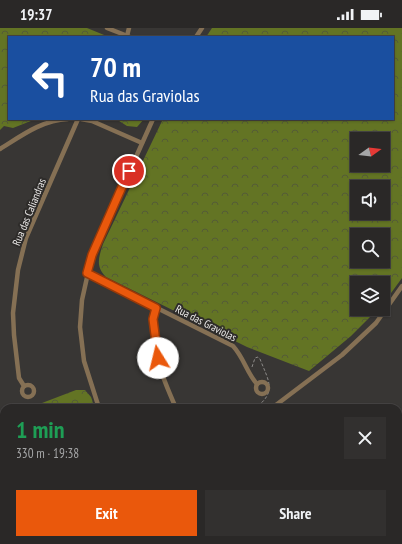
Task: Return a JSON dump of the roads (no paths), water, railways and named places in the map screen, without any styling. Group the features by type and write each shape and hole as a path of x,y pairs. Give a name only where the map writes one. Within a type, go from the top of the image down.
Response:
{"street":[{"path":"107,28 128,36 129,28"},
{"path":"0,150 25,132 45,124 63,120"},
{"name":"Rua das Caliandras","path":"24,386 19,378 14,335 13,313 18,270 26,238 78,120"},
{"path":"87,120 142,143"},
{"path":"98,404 84,361 80,327 82,300 87,273 92,255 154,120"},
{"name":"Rua das Graviolas","path":"87,273 233,346 240,354 249,374 257,384"},
{"path":"277,404 348,350 376,323 402,286"},
{"path":"156,308 153,319 158,358 163,378 174,404"}]}
